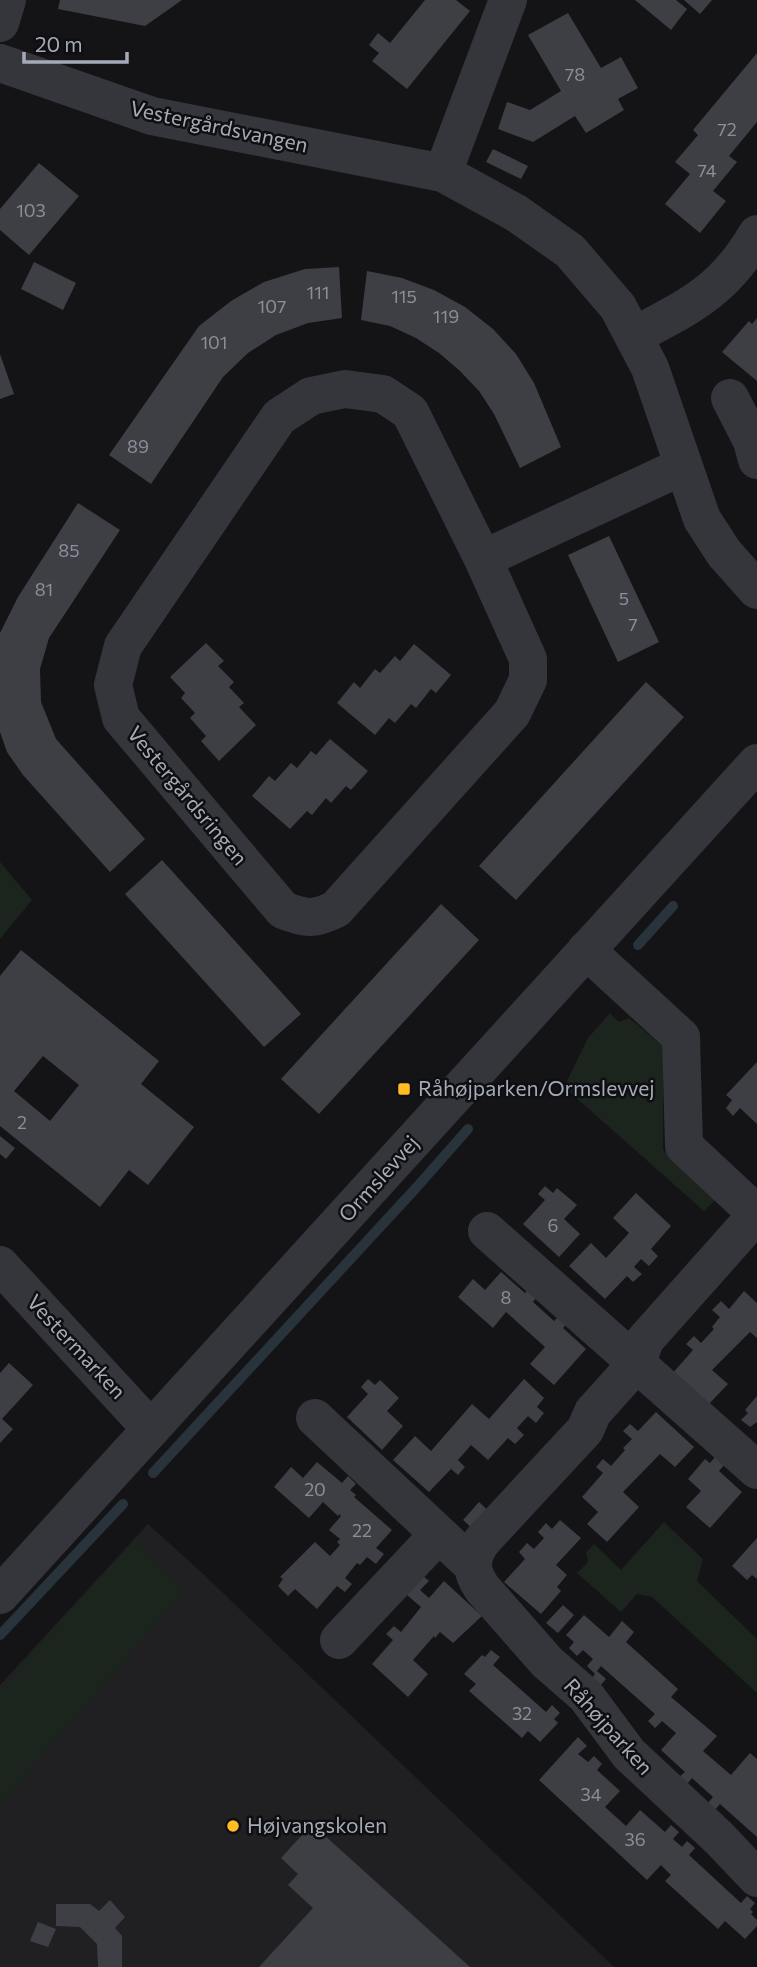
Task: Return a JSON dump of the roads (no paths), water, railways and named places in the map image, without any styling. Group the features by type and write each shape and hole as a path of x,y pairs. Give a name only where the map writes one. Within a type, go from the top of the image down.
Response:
{"street":[{"path":"0,23 7,0"},
{"path":"443,173 508,0"},
{"name":"Vestergårdsvangen","path":"0,63 152,116 443,173 516,213 570,251 618,307 650,368 702,519 724,553 757,590"},
{"path":"634,336 708,295 742,260 757,234"},
{"name":"Vestergårdsringen","path":"345,389 383,394 410,412 483,559 528,659 528,680 512,713 336,909 319,918 301,917 283,910 121,718 113,685 123,646 279,417 311,396 345,389"},
{"path":"730,398 755,446"},
{"path":"483,559 684,466"},
{"name":"Ormslevvej","path":"0,1595 757,763"},
{"path":"472,1565 472,1555 482,1541 585,1430 593,1412 637,1363 645,1340 757,1214 684,1146 681,1037 586,950"},
{"path":"487,1231 757,1470"},
{"name":"Vestermarken","path":"0,1265 151,1429"},
{"name":"Råhøjparken","path":"315,1418 472,1565 475,1578 482,1588 547,1662 586,1696 629,1755 719,1838 757,1878"},
{"path":"340,1640 439,1534"}],"waterway":[{"path":"638,945 673,906"},
{"path":"153,1473 468,1129"},
{"path":"0,1635 123,1504"}],"place":[{"name":"Råhøjparken/Ormslevvej","path":"404,1089"},
{"name":"Højvangskolen","path":"233,1826"}]}
